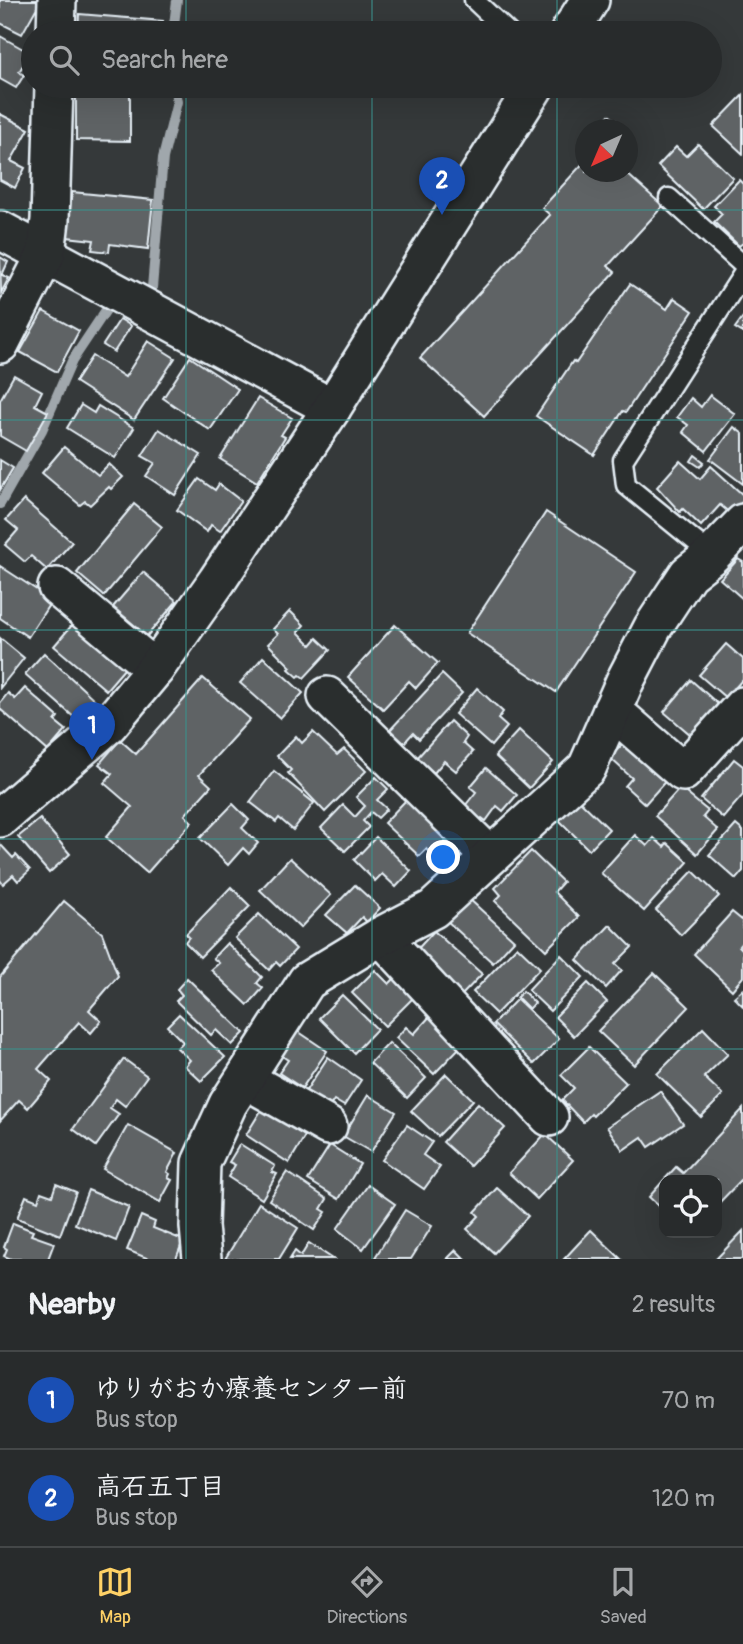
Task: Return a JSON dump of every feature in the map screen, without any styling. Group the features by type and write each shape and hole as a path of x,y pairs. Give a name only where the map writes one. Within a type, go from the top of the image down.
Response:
{"street":[{"path":"56,21 57,0"},
{"path":"577,21 590,0"},
{"path":"0,344 46,254 50,220 54,98"},
{"path":"0,818 109,724 155,669 332,408 527,98"},
{"path":"0,230 332,408"},
{"path":"202,1259 199,1226 201,1163 228,1104 307,981 381,936 433,909 587,768 625,681 660,616 688,574 712,555 743,523"},
{"path":"57,587 155,669"},
{"path":"327,696 490,856"},
{"path":"612,710 683,772 743,706"},
{"path":"381,936 549,1117"},
{"path":"245,1079 328,1126"}],"lane":[{"path":"474,0 496,21"},
{"path":"669,198 743,265"},
{"path":"712,555 626,485 623,460 743,274"}],"building":[{"path":"0,0 41,0 29,21 21,21 21,34 0,23"},
{"path":"79,14 163,21 79,21"},
{"path":"0,36 21,48 21,80 16,88 0,79"},
{"path":"743,95 743,154 713,126"},
{"path":"76,98 130,98 130,141 76,140"},
{"path":"0,114 29,129 11,161 25,168 15,188 0,180"},
{"path":"698,144 733,178 703,209 658,166 676,147 686,156"},
{"path":"575,172 575,182 636,182 663,206 608,266 615,272 484,416 420,358 550,215 542,208"},
{"path":"739,180 743,184 743,243 739,246 714,222 722,214 714,206"},
{"path":"72,192 153,200 148,249 110,244 109,252 92,250 94,240 67,237"},
{"path":"0,257 8,262 2,275 9,278 1,293"},
{"path":"630,284 667,309 674,298 693,311 594,455 536,416"},
{"path":"43,311 79,331 57,372 20,352"},
{"path":"743,317 743,333 735,328"},
{"path":"120,319 131,326 114,352 103,345"},
{"path":"148,341 175,358 134,420 75,382 92,356 125,377"},
{"path":"190,357 238,389 210,430 163,398"},
{"path":"14,375 42,391 35,405 48,412 26,451 0,436 0,400"},
{"path":"710,395 735,414 706,451 683,432 688,425 677,417 691,398 701,407"},
{"path":"258,398 292,418 281,435 285,437 257,482 220,459"},
{"path":"81,405 94,413 98,406 134,428 115,458 67,428"},
{"path":"734,427 743,434 743,484 710,459"},
{"path":"159,429 201,455 175,495 146,476 155,463 142,456"},
{"path":"64,447 98,475 109,464 123,477 90,505 85,501 80,505 42,473"},
{"path":"695,455 704,462 700,467 691,461"},
{"path":"0,460 13,468 0,490"},
{"path":"680,461 700,479 711,466 743,495 743,501 731,514 720,505 701,526 683,509 680,512 657,487"},
{"path":"199,479 215,490 219,484 241,501 220,531 211,525 207,532 177,510"},
{"path":"24,500 72,542 47,570 31,556 25,562 5,545 18,530 6,520"},
{"path":"134,504 162,527 104,596 77,573"},
{"path":"546,512 636,572 556,692 467,633"},
{"path":"738,559 743,562 743,599 720,579"},
{"path":"0,566 52,600 28,637 0,618"},
{"path":"143,572 177,601 147,636 113,607"},
{"path":"290,611 304,625 298,632 311,645 317,638 330,650 304,678 300,675 298,677 289,669 291,667 268,644 278,634 273,629"},
{"path":"73,624 125,668 106,690 54,646"},
{"path":"395,625 438,663 416,688 409,681 383,709 348,677"},
{"path":"0,638 24,658 0,688"},
{"path":"726,644 743,659 743,679 726,698 699,675"},
{"path":"44,653 94,699 76,719 25,674"},
{"path":"263,657 303,693 280,718 240,683"},
{"path":"442,674 462,693 419,739 413,733 404,743 390,730"},
{"path":"203,678 250,719 199,775 211,786 185,815 192,822 147,873 106,837 132,807 104,783 112,774 99,764 120,740 136,754"},
{"path":"691,680 718,704 691,735 664,712"},
{"path":"25,688 58,717 55,721 66,730 48,751 0,709 0,703 8,693 15,699"},
{"path":"477,688 503,712 498,719 507,727 491,746 455,714"},
{"path":"450,721 467,737 463,743 473,752 456,771 444,761 434,773 417,758"},
{"path":"519,730 553,762 529,788 495,756"},
{"path":"313,732 337,755 344,749 366,771 325,812 288,773 291,770 277,756 296,736 302,743"},
{"path":"628,738 670,776 645,804 625,786 632,778 610,758"},
{"path":"734,759 743,766 743,795 723,818 701,799"},
{"path":"486,768 517,795 503,811 497,806 486,821 482,818 476,824 461,811 476,792 470,787"},
{"path":"274,771 314,803 293,830 279,818 276,822 250,802"},
{"path":"376,777 388,789 377,800 387,809 378,818 371,812 363,821 369,827 345,851 321,828 343,805 355,817 365,806 356,797"},
{"path":"680,788 708,811 703,817 718,830 697,854 655,816"},
{"path":"408,798 449,837 444,842 447,845 435,858 426,849 419,856 384,823"},
{"path":"579,800 609,829 589,850 559,820"},
{"path":"233,804 249,820 242,828 258,843 249,854 243,848 228,865 200,838"},
{"path":"40,819 70,854 49,873 18,837"},
{"path":"736,825 743,831 743,871 736,879 709,855"},
{"path":"635,835 647,846 654,838 664,847 667,843 688,862 644,911 601,873"},
{"path":"376,837 411,871 396,887 382,874 375,881 354,860"},
{"path":"0,844 13,858 16,855 30,870 18,881 13,875 3,884 0,880"},
{"path":"531,851 563,882 554,892 579,917 546,950 495,901 501,895 495,888"},
{"path":"290,858 331,895 300,928 260,890"},
{"path":"693,871 719,896 681,935 656,910"},
{"path":"355,885 380,908 367,922 362,917 347,933 326,915"},
{"path":"231,887 250,906 200,957 185,942 189,937 186,934"},
{"path":"467,897 514,940 493,963 446,920"},
{"path":"64,901 102,933 118,976 89,1010 101,1021 91,1033 79,1022 38,1069 51,1081 28,1108 19,1100 0,1121 0,977"},
{"path":"732,912 743,921 743,941 739,946 743,950 743,977 732,990 694,954"},
{"path":"259,914 296,949 280,966 276,962 269,970 235,938"},
{"path":"610,925 632,947 615,964 622,970 606,988 577,960"},
{"path":"434,931 482,974 460,997 413,954"},
{"path":"227,943 262,977 257,983 263,988 248,1005 211,970 219,963 213,958"},
{"path":"517,946 540,968 496,1014 473,992"},
{"path":"561,955 583,977 550,1011 528,990"},
{"path":"375,970 389,984 394,979 413,998 385,1026 352,993"},
{"path":"654,973 689,1007 634,1065 598,1031"},
{"path":"187,978 244,1033 232,1045 216,1030 211,1035 176,1001 182,995 177,989"},
{"path":"588,983 607,1002 574,1036 555,1017"},
{"path":"743,989 743,1006 734,997"},
{"path":"523,991 535,1003 529,1009 517,997"},
{"path":"342,995 377,1029 354,1053 319,1018"},
{"path":"517,999 559,1039 534,1064 493,1024"},
{"path":"179,1014 225,1057 201,1081 185,1066 190,1060 177,1048 183,1042 167,1026"},
{"path":"432,1014 463,1044 434,1074 396,1038 406,1027 414,1034"},
{"path":"703,1028 728,1054 704,1077 723,1095 701,1117 657,1074"},
{"path":"296,1030 327,1051 302,1088 279,1073 288,1060 279,1054"},
{"path":"389,1043 426,1078 407,1098 370,1063"},
{"path":"589,1047 626,1083 593,1116 591,1114 583,1122 562,1100 574,1088 561,1075"},
{"path":"328,1057 361,1080 344,1106 334,1100 329,1108 305,1092"},
{"path":"124,1059 147,1076 125,1106 116,1099 110,1108 119,1114 96,1146 73,1129"},
{"path":"446,1074 473,1100 438,1136 411,1111"},
{"path":"660,1091 683,1124 649,1147 642,1137 623,1150 607,1127"},
{"path":"368,1095 396,1112 371,1152 343,1136"},
{"path":"478,1103 505,1128 470,1166 443,1142"},
{"path":"262,1109 305,1136 289,1163 246,1135"},
{"path":"743,1109 743,1178 722,1200 722,1175 669,1175 676,1167 683,1173"},
{"path":"128,1125 177,1153 167,1172 170,1174 168,1178 172,1180 160,1202 103,1169"},
{"path":"407,1125 432,1142 423,1155 440,1167 424,1189 382,1160"},
{"path":"545,1134 573,1160 537,1199 509,1173"},
{"path":"240,1144 275,1166 272,1172 277,1174 262,1199 228,1177 235,1165 229,1162"},
{"path":"330,1145 360,1164 339,1199 308,1180"},
{"path":"287,1172 327,1199 321,1209 326,1212 314,1230 269,1200"},
{"path":"56,1184 76,1192 60,1235 17,1218 26,1196 38,1201 41,1192 52,1196"},
{"path":"368,1185 395,1204 363,1249 337,1229"},
{"path":"659,1186 659,1206 649,1197"},
{"path":"497,1188 528,1216 494,1253 467,1229 479,1216 475,1212"},
{"path":"88,1190 129,1207 116,1241 75,1224"},
{"path":"259,1203 298,1228 279,1259 225,1259"},
{"path":"405,1210 432,1226 411,1259 374,1259"},
{"path":"141,1216 155,1222 153,1228 183,1240 176,1259 149,1259 127,1250"},
{"path":"13,1223 33,1231 31,1235 54,1243 48,1259 11,1259 4,1256 7,1249 4,1247"},
{"path":"591,1230 621,1259 564,1259"},
{"path":"743,1231 743,1259 716,1259"},
{"path":"309,1243 333,1259 290,1259 295,1251 301,1256"},
{"path":"456,1250 465,1259 447,1259"}],"waterway":[{"path":"174,21 177,0"},
{"path":"152,288 163,158 176,98"},
{"path":"0,504 42,430 72,361 108,307"}],"place":[{"name":"高石五丁目","path":"442,215"},
{"name":"ゆりがおか療養センター前","path":"92,760"}]}
